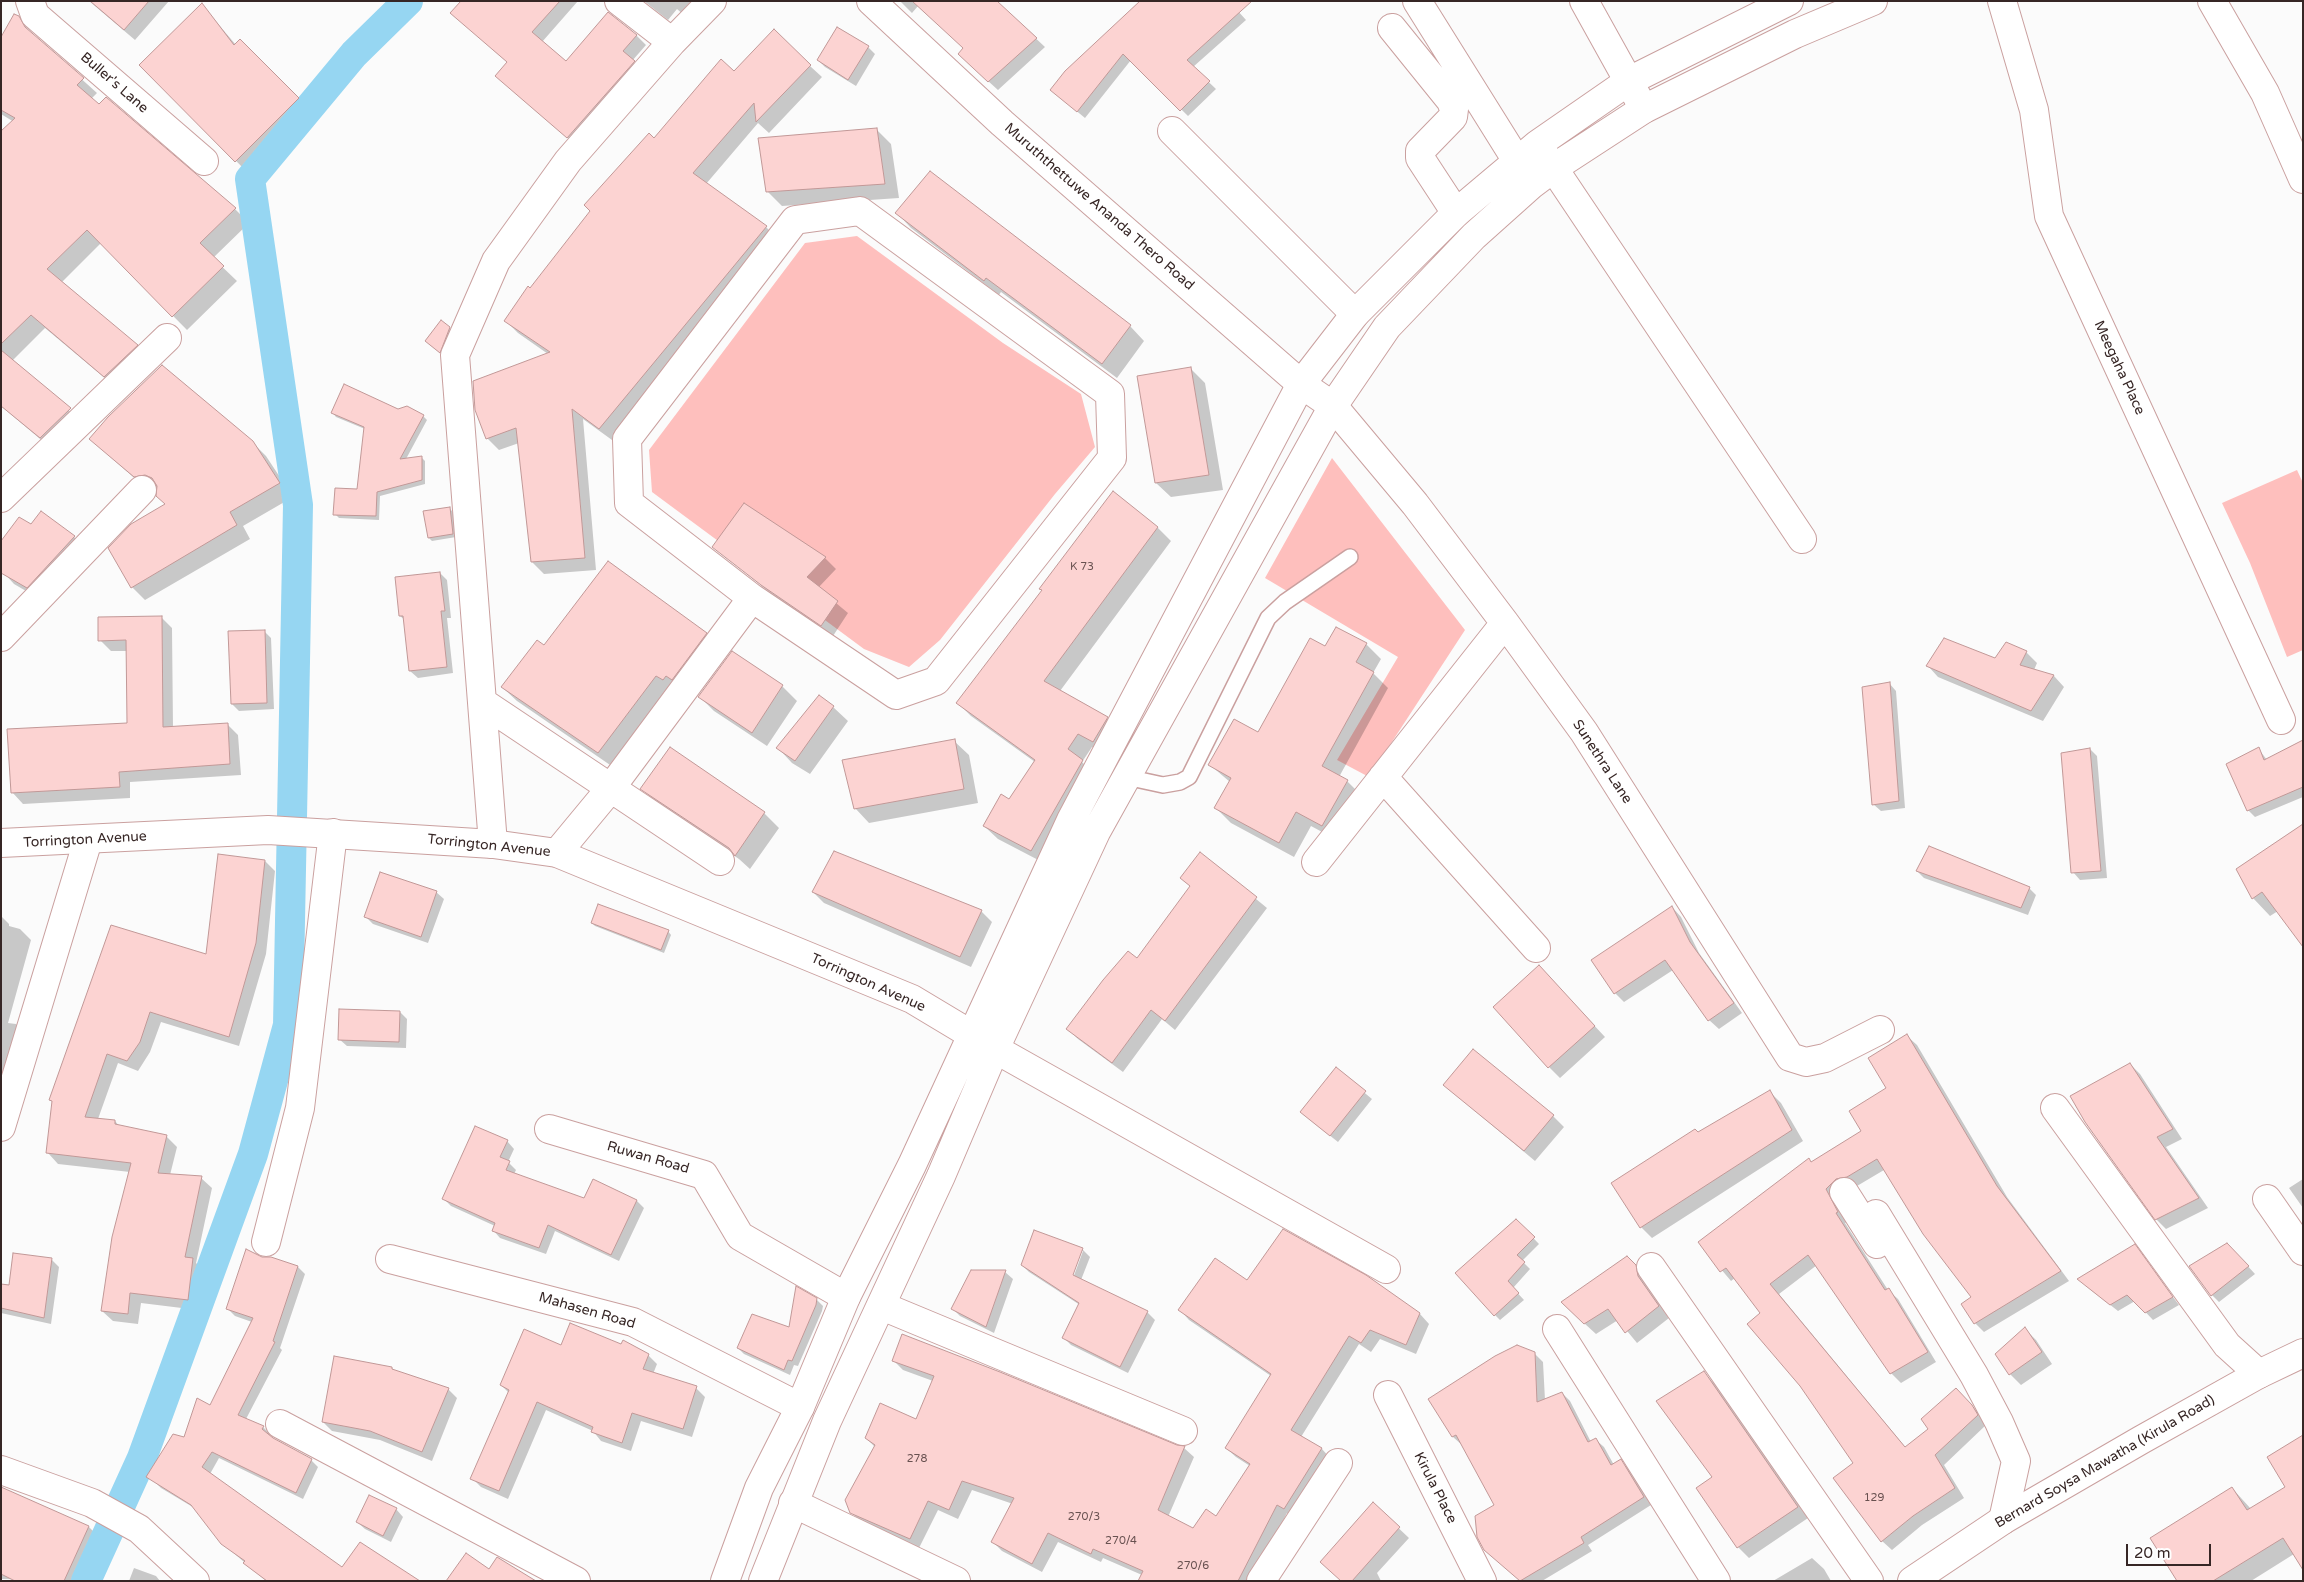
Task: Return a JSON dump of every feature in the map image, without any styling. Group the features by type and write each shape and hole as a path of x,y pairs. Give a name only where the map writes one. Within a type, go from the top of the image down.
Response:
{"street":[{"name":"Buller's Lane","path":"30,1 35,15 204,161"},
{"path":"619,1 672,42"},
{"path":"493,844 455,355 496,261 568,161 672,42 712,1"},
{"name":"Muruththettuwe Ananda Thero Road","path":"871,1 1002,123 1301,384 1333,406"},
{"path":"1417,1 1527,152 1555,167 1802,539"},
{"path":"1584,1 1644,109"},
{"path":"763,1581 827,1421 882,1306 941,1176 995,1049 1096,832 1333,406 1387,327 1474,236 1531,185 1555,167 1644,109 1795,34 1873,1"},
{"name":"Meegaha Place","path":"2002,1 2034,110 2049,216 2281,720"},
{"path":"2212,1 2266,93 2303,179"},
{"path":"725,1581 759,1488 800,1407 846,1297 912,1165 1071,820 1301,384 1355,314 1456,213 1527,152 1629,81 1783,2"},
{"path":"1392,28 1451,101 1454,109 1453,117 1420,152 1420,158 1456,213"},
{"path":"1172,131 1355,314"},
{"path":"860,212 1110,394 1112,458 936,681 896,695 752,598 629,503 627,439 796,220 860,212"},
{"path":"1,498 167,338"},
{"name":"Sunethra Lane","path":"1333,406 1415,504 1584,732 1790,1057 1806,1062 1825,1058 1880,1030"},
{"path":"1,637 142,490"},
{"path":"557,853 610,789 752,598"},
{"path":"1316,862 1505,623"},
{"path":"482,702 720,861"},
{"path":"1382,777 1536,948"},
{"name":"Torrington Avenue","path":"1,843 268,830 493,844 557,853 912,999 995,1049 1386,1269"},
{"path":"266,1242 300,1108 333,833"},
{"path":"1,1127 88,840"},
{"path":"2055,1108 2227,1345 2259,1374"},
{"name":"Ruwan Road","path":"550,1129 704,1175 740,1236 846,1297"},
{"path":"1844,1192 1962,1379 1999,1422"},
{"path":"2267,1200 2303,1251"},
{"path":"1876,1214 1974,1375 1999,1422 2016,1461 2003,1520"},
{"name":"Mahasen Road","path":"390,1259 633,1322 800,1407"},
{"path":"1651,1267 1869,1581"},
{"path":"882,1306 1183,1431"},
{"path":"1557,1329 1716,1581"},
{"name":"Bernard Soysa Mawatha (Kirula Road)","path":"1912,1581 2003,1520 2259,1374 2303,1353"},
{"name":"Kirula Place","path":"1388,1395 1482,1581"},
{"path":"280,1424 576,1581"},
{"path":"1261,1581 1338,1462"},
{"path":"1,1470 92,1503 139,1529 195,1581"},
{"path":"794,1503 956,1581"}],"lane":[{"path":"1126,777 1163,785 1180,782 1190,776 1268,618 1285,602 1350,557"}],"shaded area":[{"path":"857,236 1003,343 1081,394 1095,447 1055,494 940,640 909,667 864,649 652,492 649,450 805,243"},
{"path":"1332,458 1465,630 1369,777 1337,760 1398,657 1265,578"},
{"path":"2297,470 2303,483 2303,650 2287,657 2250,563 2222,503"}],"building":[{"path":"90,1 149,1 124,30"},
{"path":"461,1 560,1 532,32 566,61 608,12 637,35 623,51 635,61 567,138 495,76 507,62 450,13"},
{"path":"912,1 997,1 1037,38 988,82 958,54 963,48"},
{"path":"1140,1 1252,1 1187,60 1210,81 1180,111 1123,54 1077,112 1050,90 1065,71"},
{"path":"202,3 234,45 240,39 299,98 235,162 139,65"},
{"path":"14,14 19,16 25,27 84,78 77,85 99,104 106,97 236,208 200,243 224,266 172,317 87,230 47,269 138,345 104,377 31,315 1,344 1,131 15,118 1,110 1,37"},
{"path":"837,27 869,46 848,80 817,60"},
{"path":"774,29 811,65 756,122 754,103 693,173 767,226 599,429 572,409 585,558 531,562 516,428 486,439 475,410 473,381 550,352 504,321 528,286 530,288 590,211 584,205 649,133 654,138 721,59 734,71"},
{"path":"877,128 885,184 766,192 758,138"},
{"path":"930,171 1131,325 1102,364 986,278 984,281 895,213"},
{"path":"441,320 450,327 440,353 425,341"},
{"path":"1,350 71,408 40,438 1,406"},
{"path":"162,365 253,441 280,483 230,512 237,525 131,588 108,548 131,524 165,504 156,496 157,486 152,478 145,475 134,477 89,439 108,417"},
{"path":"1191,367 1209,475 1155,483 1137,376"},
{"path":"344,384 398,409 407,406 424,415 400,459 422,456 422,480 377,492 376,516 333,515 335,488 357,489 364,427 331,413"},
{"path":"1113,491 1158,527 1044,681 1108,717 1093,742 1078,734 1068,749 1083,760 1031,851 983,826 1001,794 1009,799 1035,760 956,703 1042,590 1039,589"},
{"path":"744,503 826,557 807,577 838,601 821,626 761,585 712,547"},
{"path":"450,507 453,534 428,538 423,511"},
{"path":"41,511 75,536 27,588 1,573 1,541 19,517 31,524"},
{"path":"608,561 707,633 672,680 666,676 663,680 656,676 598,753 501,687 537,640 544,645"},
{"path":"440,572 445,611 441,611 447,667 409,671 403,616 399,616 395,577"},
{"path":"162,616 163,727 228,723 230,764 119,772 120,787 11,793 7,729 127,723 126,640 98,641 98,617"},
{"path":"1336,627 1367,643 1356,662 1374,672 1322,766 1348,780 1322,826 1296,812 1279,843 1214,808 1231,778 1208,765 1234,719 1258,732 1310,638 1325,646"},
{"path":"265,630 267,703 231,704 228,631"},
{"path":"1944,638 1995,658 2006,642 2027,651 2020,665 2054,675 2031,711 1926,666"},
{"path":"732,651 783,685 752,733 698,697"},
{"path":"1890,682 1899,801 1872,805 1862,687"},
{"path":"819,695 834,706 795,761 776,748"},
{"path":"955,739 964,789 854,809 842,760"},
{"path":"2303,740 2303,787 2247,811 2226,764 2259,747 2264,760"},
{"path":"670,747 765,812 735,856 729,848 640,789"},
{"path":"2090,748 2101,871 2071,873 2061,753"},
{"path":"2303,824 2303,947 2262,892 2252,899 2236,869"},
{"path":"1929,846 2030,887 2021,908 1916,871"},
{"path":"834,851 982,910 960,957 812,892"},
{"path":"1200,852 1257,897 1165,1021 1151,1010 1112,1063 1066,1029 1103,980 1128,951 1137,958 1190,886 1180,878"},
{"path":"218,854 265,860 256,943 229,1037 150,1012 140,1042 127,1061 107,1054 85,1117 115,1120 115,1124 167,1135 158,1173 202,1176 185,1257 193,1258 188,1300 130,1293 128,1314 101,1311 112,1237 131,1163 46,1153 52,1101 49,1100 111,925 206,954"},
{"path":"380,872 437,891 421,937 364,917"},
{"path":"598,904 669,930 661,950 591,923"},
{"path":"1672,906 1690,942 1734,1003 1708,1021 1665,960 1614,994 1591,960"},
{"path":"1539,965 1595,1026 1548,1068 1493,1007"},
{"path":"339,1009 400,1011 399,1042 338,1040"},
{"path":"1907,1034 1997,1186 2061,1271 1974,1324 1961,1304 1971,1297 1923,1234 1877,1159 1847,1177 1836,1179 1826,1189 1838,1212 1836,1213 1885,1290 1889,1288 1928,1352 1890,1374 1808,1255 1770,1284 1905,1447 1928,1429 1921,1419 1956,1388 1972,1405 1978,1415 1935,1455 1955,1488 1913,1516 1881,1542 1833,1478 1853,1463 1800,1386 1747,1324 1760,1313 1726,1268 1720,1272 1698,1242 1809,1158 1811,1162 1861,1131 1849,1111 1886,1088 1868,1058"},
{"path":"1473,1049 1554,1115 1524,1151 1443,1085"},
{"path":"2130,1063 2173,1129 2157,1137 2199,1198 2155,1220 2085,1122 2070,1096"},
{"path":"1336,1067 1366,1091 1330,1136 1300,1112"},
{"path":"1770,1090 1792,1130 1640,1228 1611,1183 1695,1129 1698,1132"},
{"path":"475,1126 508,1140 500,1157 510,1161 506,1170 584,1198 593,1179 637,1200 611,1255 548,1225 539,1248 492,1231 495,1223 442,1199"},
{"path":"1516,1219 1535,1237 1517,1255 1525,1262 1508,1281 1519,1293 1494,1316 1455,1273"},
{"path":"1283,1229 1366,1275 1420,1313 1406,1345 1370,1330 1361,1343 1349,1336 1291,1430 1322,1448 1284,1509 1277,1505 1238,1581 1138,1581 1143,1571 1093,1549 1091,1554 1048,1533 1032,1564 991,1542 1014,1498 962,1481 949,1510 928,1501 910,1539 850,1513 845,1500 875,1445 865,1438 880,1403 916,1419 934,1376 892,1361 902,1334 1177,1445 1185,1446 1158,1510 1193,1528 1206,1509 1216,1516 1250,1464 1225,1448 1271,1374 1178,1310 1215,1258 1247,1280"},
{"path":"1034,1230 1083,1248 1073,1275 1148,1311 1120,1367 1062,1338 1079,1303 1021,1265"},
{"path":"2227,1243 2249,1266 2211,1296 2189,1266"},
{"path":"2135,1244 2173,1297 2145,1313 2127,1295 2110,1305 2077,1279"},
{"path":"246,1249 262,1257 271,1257 298,1266 273,1341 275,1342 238,1415 264,1426 262,1429 273,1438 312,1459 296,1493 212,1452 202,1467 342,1567 360,1542 420,1581 267,1581 243,1563 245,1561 221,1544 191,1505 146,1477 173,1434 184,1437 197,1398 210,1405 253,1318 226,1309"},
{"path":"13,1253 52,1258 44,1318 1,1308 1,1284 9,1285"},
{"path":"1627,1256 1636,1265 1638,1276 1659,1306 1625,1333 1608,1309 1584,1324 1561,1302"},
{"path":"971,1270 1006,1270 986,1327 951,1309"},
{"path":"796,1286 817,1298 816,1305 792,1361 788,1360 784,1370 737,1348 752,1314 789,1327"},
{"path":"570,1323 621,1344 623,1340 649,1354 643,1369 697,1386 683,1429 632,1413 622,1443 591,1432 593,1427 537,1402 499,1491 470,1479 509,1390 500,1385 524,1329 561,1345"},
{"path":"2025,1327 2042,1352 2009,1375 1995,1354"},
{"path":"1517,1345 1535,1352 1537,1402 1562,1392 1588,1442 1596,1438 1611,1465 1621,1459 1644,1497 1581,1537 1584,1543 1520,1581 1484,1550 1477,1537 1475,1516 1494,1505 1456,1435 1452,1437 1428,1399 1495,1356"},
{"path":"334,1356 392,1367 392,1369 449,1388 422,1452 370,1431 322,1422"},
{"path":"1704,1371 1798,1507 1737,1548 1696,1488 1712,1477 1656,1401"},
{"path":"2303,1435 2303,1570 2283,1538 2213,1581 2177,1581 2150,1538 2232,1487 2247,1510 2285,1487 2267,1457"},
{"path":"1,1487 89,1526 64,1581 15,1581 1,1574"},
{"path":"369,1495 397,1508 383,1536 356,1522"},
{"path":"1373,1502 1400,1527 1352,1581 1341,1581 1320,1562"},
{"path":"466,1553 489,1569 497,1557 536,1581 446,1581"}],"waterway":[{"path":"86,1581 142,1458 253,1154 288,1025 298,505 250,179 354,54 408,1"}]}
